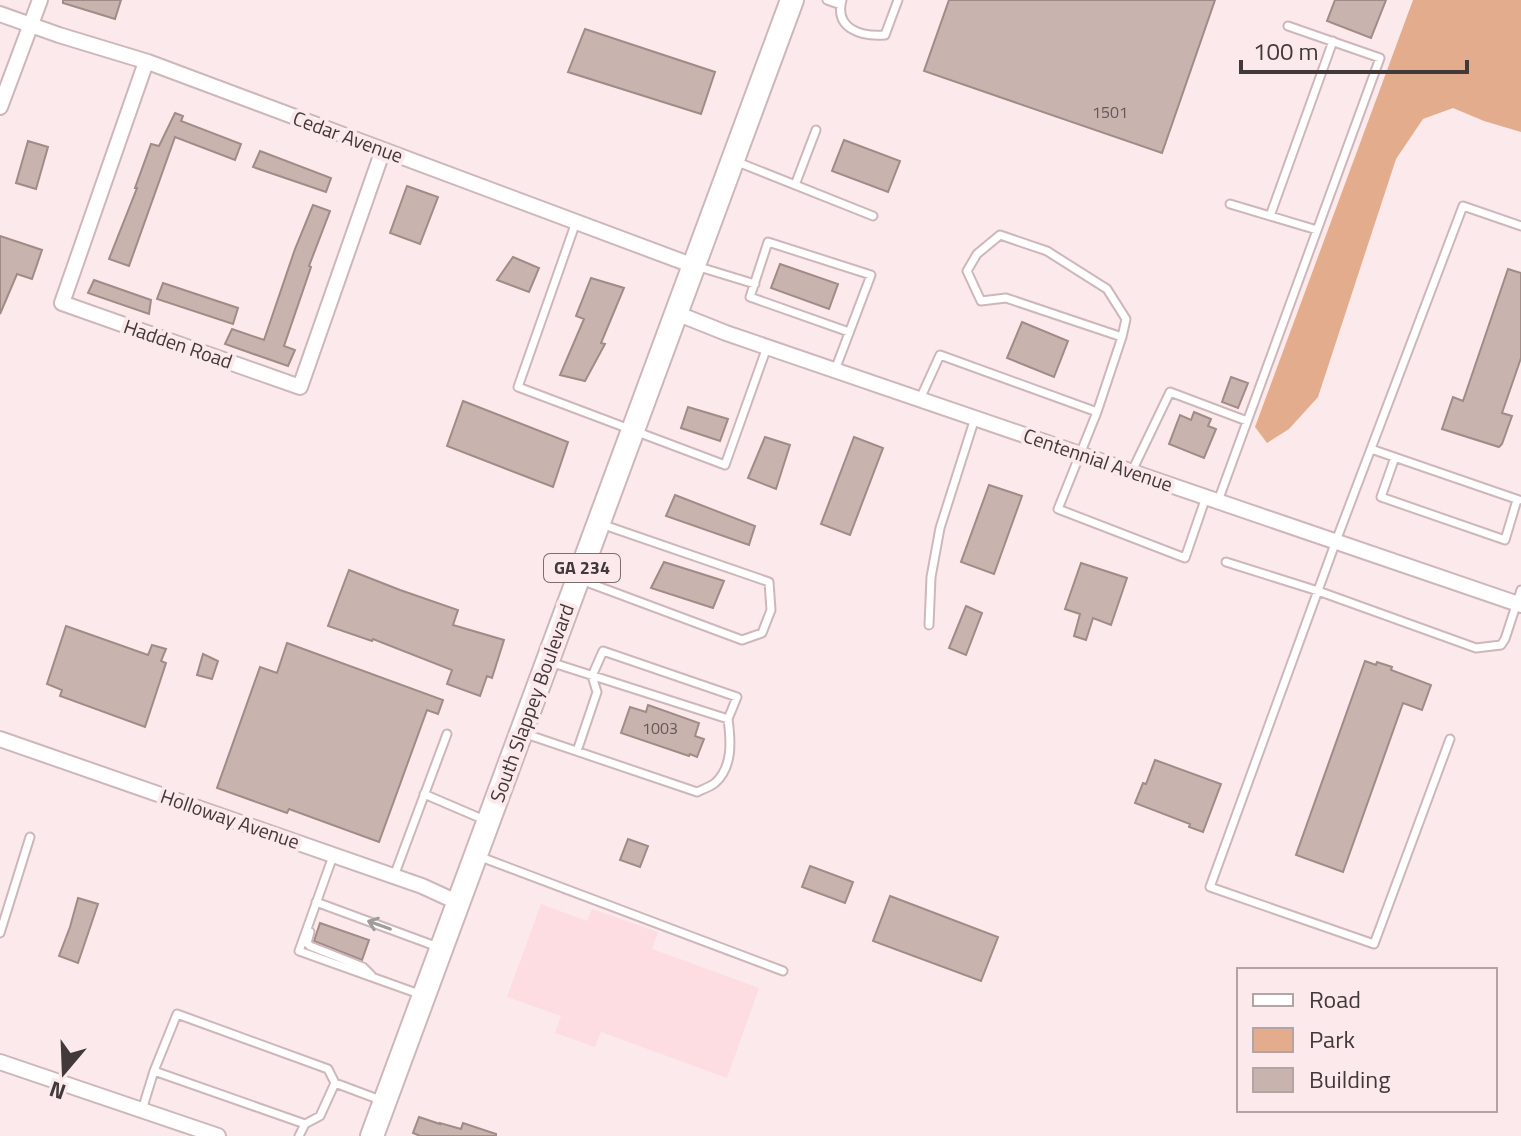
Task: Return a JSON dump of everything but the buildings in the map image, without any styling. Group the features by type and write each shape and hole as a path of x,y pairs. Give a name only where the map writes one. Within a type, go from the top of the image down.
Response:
{"main road":[{"name":"South Slappey Boulevard","path":"372,1136 733,161 788,1"}],"street":[{"path":"0,107 40,0"},
{"name":"Cedar Avenue","path":"0,14 146,62 694,266"},
{"name":"Hadden Road","path":"146,62 62,303 300,387 383,150"},
{"name":"Centennial Avenue","path":"676,313 1212,499 1520,599"},
{"name":"Holloway Avenue","path":"0,739 394,876 459,903"},
{"path":"0,1062 218,1136"}],"lane":[{"path":"827,0 842,2 841,16 850,29 872,36 885,35 898,0"},
{"path":"1122,337 1006,298 981,301 967,271 977,254 1000,235 1047,251 1107,289 1126,319 1122,337 1097,412 1058,509 1185,558 1247,421 1380,58 1288,26"},
{"path":"1270,216 1333,41"},
{"path":"795,185 816,130"},
{"path":"733,161 873,216"},
{"path":"1230,204 1317,230"},
{"path":"1450,739 1374,944 1210,887 1463,206 1521,226"},
{"path":"576,222 518,387 725,465 767,347"},
{"path":"835,370 871,275 768,242 750,297 849,332"},
{"path":"694,266 755,284"},
{"path":"920,399 940,355 1097,412"},
{"path":"1132,471 1170,392 1247,421"},
{"path":"929,625 931,577 940,528 975,418"},
{"path":"1371,449 1395,457 1519,500 1505,540 1381,497 1395,457"},
{"path":"578,579 742,640 762,633 771,610 769,582 599,523"},
{"path":"1226,562 1318,591 1476,648 1501,645 1520,599"},
{"path":"521,732 697,792 714,784 726,769 731,740 728,719 737,697 603,651 592,676 597,692 577,751"},
{"path":"548,661 728,719"},
{"path":"394,876 447,734"},
{"path":"424,794 489,822"},
{"path":"0,933 30,837"},
{"path":"333,855 299,951 424,996"},
{"path":"476,855 783,971"},
{"path":"316,902 442,948"},
{"path":"142,1110 177,1014 328,1069 335,1083 385,1102"},
{"path":"154,1071 305,1124"},
{"path":"299,1136 305,1124 320,1116 335,1083"}],"shaded area":[{"path":"541,904 587,921 592,909 658,932 652,949 759,988 727,1078 601,1032 595,1047 555,1033 561,1016 507,997"}],"green space":[{"path":"1413,0 1521,0 1521,132 1453,108 1423,119 1396,159 1318,397 1289,429 1267,443 1255,427"}]}
